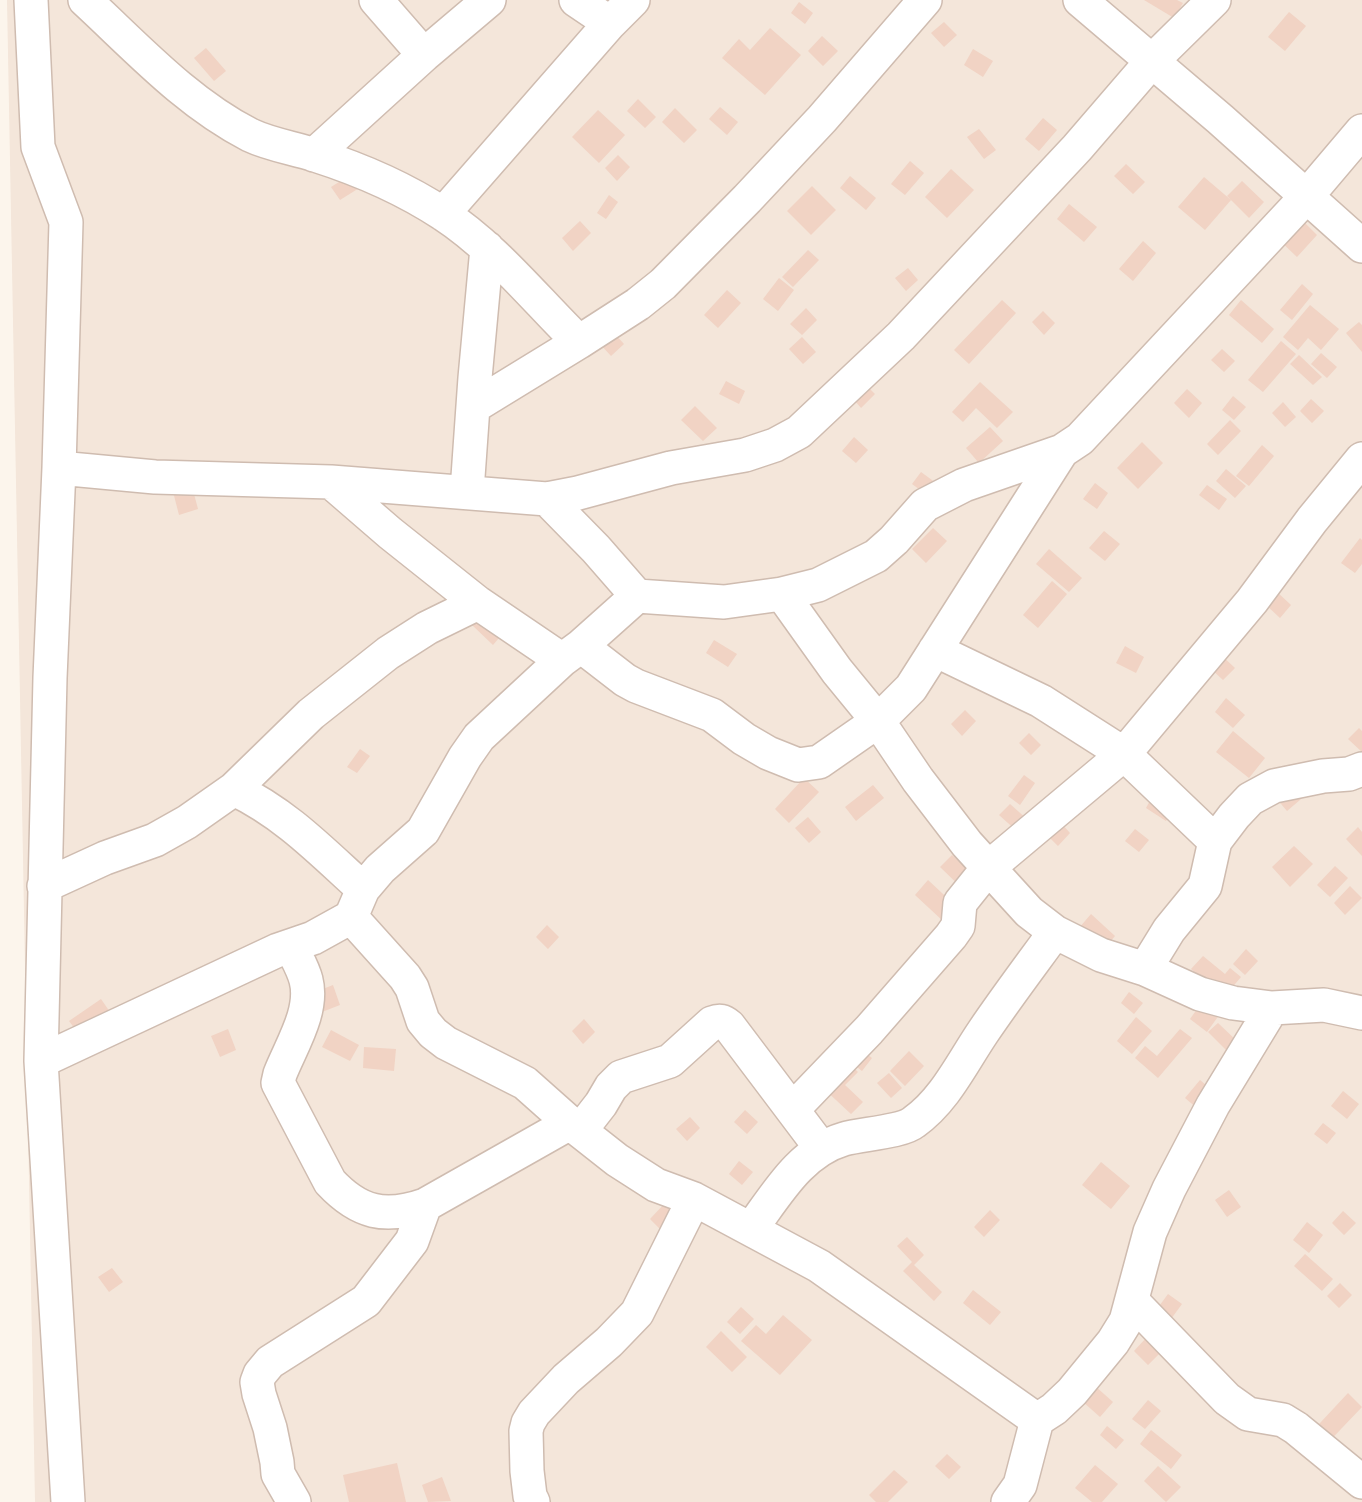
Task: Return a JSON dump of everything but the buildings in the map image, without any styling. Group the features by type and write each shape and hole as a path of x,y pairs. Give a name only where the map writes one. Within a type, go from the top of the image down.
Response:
{"street":[{"path":"30,0 38,147 66,222 50,678 41,1061 68,1502"},
{"path":"85,0 184,92 212,113 252,136 314,155 390,185 443,214 488,248 579,342"},
{"path":"376,0 424,55"},
{"path":"314,155 424,55 489,0"},
{"path":"576,0 610,23"},
{"path":"443,214 610,23 633,0"},
{"path":"473,406 639,304 663,284 822,119 925,0"},
{"path":"1080,0 1220,119 1362,246"},
{"path":"59,468 155,477 332,482 467,491 519,498 547,498 578,493 671,468 745,455 776,445 799,432 901,336 1077,148 1152,61 1214,0"},
{"path":"547,498 637,596 724,602 782,594 818,585 876,556 894,540 925,505 954,490 1062,451 1080,439 1306,197 1362,131"},
{"path":"467,491 488,248"},
{"path":"332,482 390,533 478,603 636,686 712,715 744,739 768,753 798,765 819,762 878,721 911,688 1062,451"},
{"path":"793,1109 869,1029 951,936 958,926 960,903 988,868 1124,754 1252,601 1312,520 1362,459"},
{"path":"782,594 830,662 878,721 918,780 988,868 1029,912 1055,932 1101,955 1144,969 1200,994 1233,1003 1272,1008 1324,1005 1362,1013"},
{"path":"41,1061 313,938 357,903 380,869 423,831 478,737 637,596"},
{"path":"44,886 105,858 155,840 187,822 234,789 311,714 388,653 427,628 478,603"},
{"path":"935,650 1041,701 1124,754 1215,841"},
{"path":"1144,969 1169,930 1205,886 1215,841 1250,799 1274,786 1323,776 1349,774 1362,769"},
{"path":"234,789 260,802 288,821 357,903 412,988 423,1021 433,1033 446,1043 525,1083 616,1160 656,1185 694,1199 828,1272 1037,1420"},
{"path":"751,1229 801,1163 821,1148 843,1139 912,1125 929,1110 941,1096 982,1032 1055,932"},
{"path":"291,946 306,979 308,992 304,1015 278,1083 330,1182 342,1195 373,1210 391,1214 406,1212 424,1205 575,1127 601,1104 610,1087 621,1077 670,1061 718,1020 729,1026 821,1148"},
{"path":"1008,1502 1020,1485 1037,1420 1054,1409 1071,1392 1113,1342 1126,1321 1150,1232 1169,1189 1213,1105 1272,1008"},
{"path":"533,1502 530,1497 527,1471 526,1431 528,1423 534,1413 566,1379 609,1342 637,1313 694,1199"},
{"path":"294,1502 278,1474 270,1428 259,1395 257,1382 260,1374 270,1362 366,1301 412,1241 424,1205"},
{"path":"1132,1301 1227,1399 1248,1414 1283,1420 1362,1482"}],"shaded area":[{"path":"7,0 1362,0 1362,1502 35,1502"}]}
